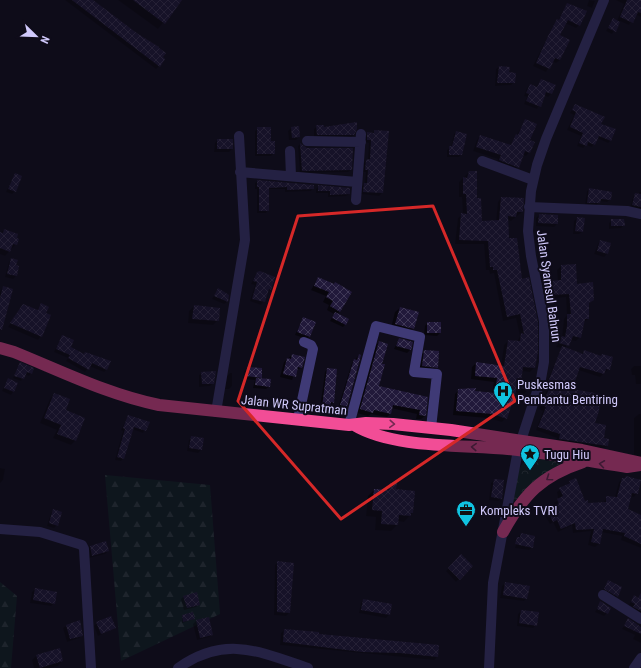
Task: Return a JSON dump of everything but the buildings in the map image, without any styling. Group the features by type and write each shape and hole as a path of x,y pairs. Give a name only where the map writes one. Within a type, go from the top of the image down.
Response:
{"highway":[{"name":"Jalan WR Supratman","path":"0,348 14,352 140,401 216,412 351,425 366,423 431,428 519,446 582,450 641,464"},
{"path":"351,425 368,432 403,441 439,445 519,446 584,461 627,467 641,464"},
{"path":"503,532 515,511 536,487 563,469 584,461"}],"street":[{"name":"Jalan Syamsul Bahrun","path":"489,668 493,583 519,446 541,379 545,346 544,321 530,256 528,231 529,207 533,180 546,140 604,0"},
{"path":"216,412 245,240 240,172 240,136"},
{"path":"307,141 361,138 356,200"},
{"path":"290,152 292,176"},
{"path":"482,161 533,180"},
{"path":"240,172 357,182"},
{"path":"529,207 627,211 641,214"},
{"path":"351,425 376,326 420,337 414,372 437,374 431,428"},
{"path":"298,419 313,350 311,345 304,342"},
{"path":"0,529 40,532 82,545 84,549 91,668"},
{"path":"603,595 641,619"},
{"path":"178,668 207,652 218,649 255,651 308,668"},
{"path":"634,668 641,658"}],"highlighted area":[{"path":"433,206 515,401 341,519 238,401 298,216"}],"green space":[{"path":"534,457 565,462 512,503 515,482 519,469 527,460"},
{"path":"105,475 210,485 220,614 121,661"},
{"path":"0,582 17,596 11,668 0,668"}],"place":[{"name":"Puskesmas Pembantu Bentiring","path":"503,408"},
{"name":"Tugu Hiu","path":"530,471"},
{"name":"Kompleks TVRI","path":"466,527"}]}
